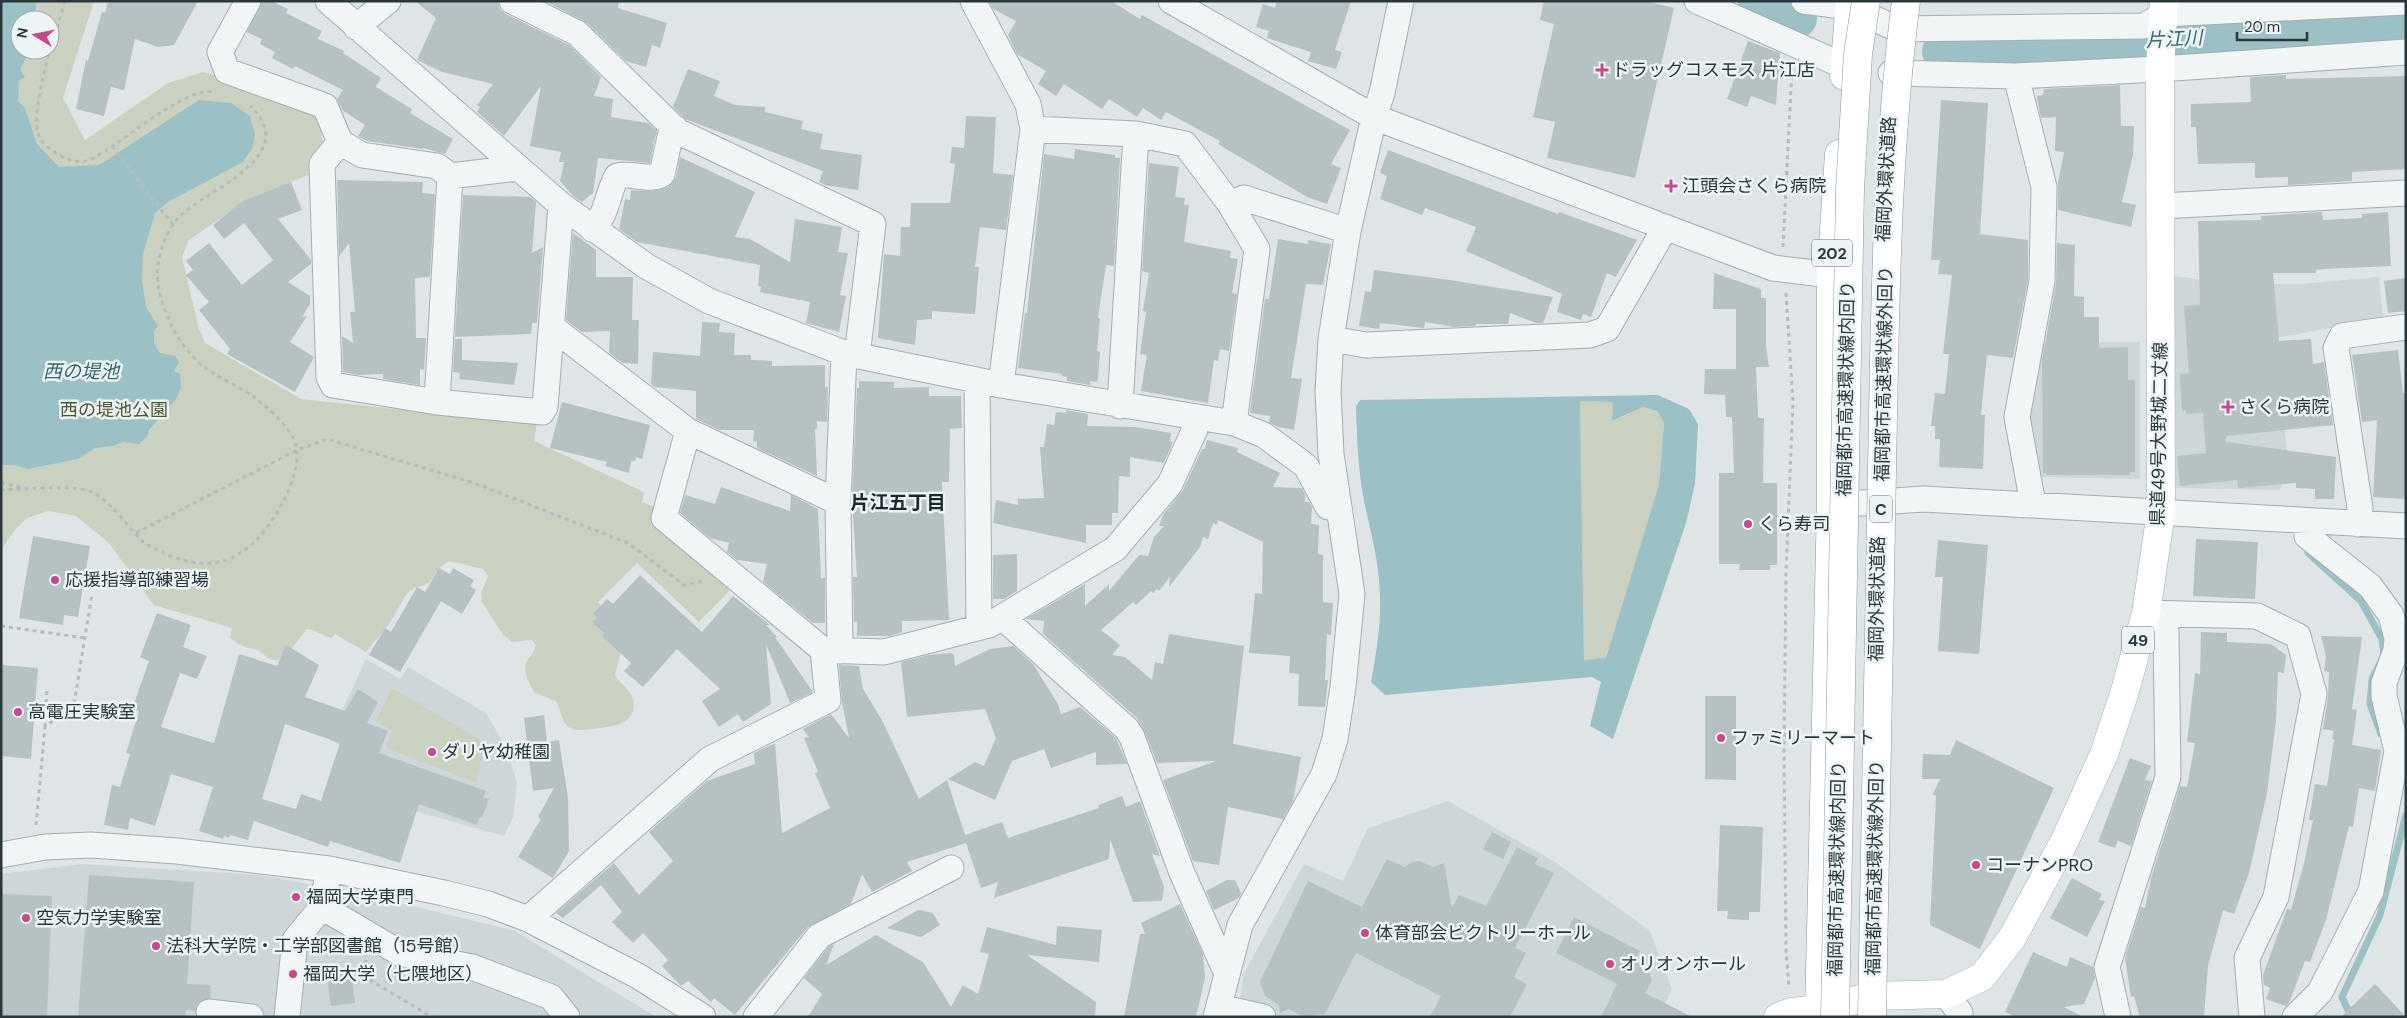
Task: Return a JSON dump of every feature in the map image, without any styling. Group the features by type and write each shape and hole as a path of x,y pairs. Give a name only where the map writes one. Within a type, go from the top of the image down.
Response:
{"main road":[{"name":"福岡外環状道路","path":"1873,1010 1881,280 1891,73 1902,1"},
{"name":"福岡都市高速環状線外回り","path":"1873,1010 1888,227 1898,61 1906,1"},
{"name":"202","path":"1825,1014 1831,505 1831,275 1844,66 1855,3"},
{"name":"福岡都市高速環状線内回り","path":"1825,1014 1850,188 1858,54 1855,3"},
{"name":"県道49号大野城二丈線","path":"1784,1014 1825,1014 1873,1010 1946,994 1982,978 2012,938 2065,840 2104,754 2125,691 2146,613 2161,512 2161,64 2163,13"}],"street":[{"path":"248,1 220,52 227,71 325,106 340,142 362,156 437,166 450,176 518,168"},
{"path":"328,1 561,205 646,266 709,301 851,355 1001,385 1120,406 1234,423 1264,435 1306,466 1328,507 1337,504"},
{"path":"356,27 388,1"},
{"path":"512,1 578,33 675,128 873,224 851,355 838,502 832,651 828,700 710,759 528,919"},
{"path":"973,1 1028,104 1033,129 1001,385"},
{"path":"1171,1 1374,117 1773,268 1831,275"},
{"path":"1263,1017 1218,1012 1240,925 1324,774 1335,739 1346,668 1352,594 1330,454 1328,391 1331,339 1348,231 1374,117 1382,93 1401,1"},
{"path":"1697,1 1844,66"},
{"path":"1804,1 1855,3 1897,29 2144,26 2163,13 2406,2"},
{"path":"1891,73 2016,76 2161,64 2406,52"},
{"path":"2016,76 2044,187 2042,281 2017,417 2033,504"},
{"path":"592,229 601,222 610,189 617,176 624,174 656,177 662,174 670,137 675,128"},
{"path":"1033,129 1136,134 1185,144 1230,204 1257,249 1234,423"},
{"path":"1120,406 1136,134"},
{"path":"340,142 322,164 329,378 334,384 437,402 542,412 545,407 553,328 561,205"},
{"path":"437,402 450,176"},
{"path":"2161,206 2406,192"},
{"path":"1230,204 1244,198 1348,231"},
{"path":"1331,339 1366,345 1590,335 1607,329 1665,228"},
{"path":"553,328 688,431 838,502"},
{"path":"2358,524 2360,508 2336,348 2342,336 2406,328"},
{"path":"977,380 979,627"},
{"path":"688,431 664,518 733,575 832,651 884,652 979,627 1002,617 1114,549 1170,484 1195,429 1196,418"},
{"path":"1831,505 1924,499 2406,526"},
{"path":"2295,1017 2320,992 2371,891 2396,751 2384,696 2384,683 2396,650 2397,638 2391,615 2370,586 2307,536 2308,521"},
{"path":"2118,1017 2107,966 2168,777 2166,630 2146,613"},
{"path":"2146,613 2257,616 2298,636 2314,694 2276,897 2247,958 2252,1017"},
{"path":"1002,617 1127,729 1132,737 1182,873 1227,974"},
{"path":"1,855 45,847 91,846 177,851 329,870 444,893 488,904 528,919 638,976 703,1017"},
{"path":"756,1017 819,936 951,868"},
{"path":"287,1017 295,940 322,907 329,870"},
{"path":"322,907 400,953 472,967 551,997 567,1017"},
{"path":"1946,994 1960,1013 1959,1017"},
{"path":"209,1012 250,1017"}],"path":[{"path":"65,1 38,100 36,122 40,138 54,152 69,160 88,161 167,108 190,97 210,91 217,93"},
{"path":"1784,1014 1786,950 1784,750 1786,573 1793,402 1783,249 1792,65 1796,45"},
{"path":"1,490 66,488 93,493 144,542 176,558 194,564 218,563 239,555 272,522 287,495 295,469 297,450 291,434 254,396 204,367 185,347 167,314 158,286 159,260 167,234 173,225 180,216 239,176 262,149 265,132 261,120 251,107 245,103"},
{"path":"112,146 173,225"},
{"path":"135,533 297,450 327,439 474,483 628,543 684,585 733,575"},
{"path":"1,484 35,490"},
{"path":"45,727 74,704 92,594"},
{"path":"1,626 85,638"},
{"path":"36,826 47,687"},
{"path":"370,935 363,976 432,1017"}],"shaded area":[{"name":"さくら病院","path":"2174,276 2236,284 2300,284 2379,277 2383,319 2274,338 2290,476 2279,490 2176,488"},
{"path":"2039,342 2140,342 2140,479 2033,477 2023,417"},
{"name":"ダリヤ幼稚園","path":"366,659 400,679 408,667 486,713 506,747 517,783 513,817 504,836 354,794 368,757 329,740"},
{"path":"1448,801 1555,862 1650,931 1672,989 1659,1017 1237,1017 1244,973 1304,864 1343,881 1368,828"},
{"name":"福岡大学（七隈地区）","path":"83,864 260,875 372,896 515,931 656,1017 1,1017 1,874"}],"green space":[{"name":"西の堤池公園","path":"1,1 94,1 63,98 85,140 168,83 203,72 265,89 319,117 324,150 310,174 244,202 189,240 182,257 199,329 205,343 301,399 537,424 534,441 644,492 642,502 660,509 733,587 699,622 637,563 598,602 606,613 621,652 615,675 632,696 634,708 632,714 622,723 579,730 567,726 556,701 535,693 525,668 536,645 532,640 512,642 503,635 482,602 481,593 488,576 483,569 449,561 439,568 429,583 412,589 406,595 389,624 366,652 335,634 332,638 307,629 286,655 276,660 270,659 259,651 242,646 236,642 230,637 232,628 154,605 109,543 76,516 48,511 27,518 15,530 1,550"},
{"path":"1580,401 1613,402 1613,421 1643,407 1657,411 1664,423 1659,484 1606,659 1584,660"},
{"path":"392,688 481,740 483,753 476,783 386,748 392,731 376,721"}],"water":[{"name":"西の堤池","path":"1,1 37,1 36,10 10,10 10,60 25,60 20,70 25,77 19,81 18,101 25,108 37,144 59,167 99,165 199,100 231,103 250,116 255,134 253,147 243,162 168,202 155,213 143,254 142,282 146,307 158,326 154,331 154,343 160,353 175,356 179,362 174,371 180,374 181,388 176,399 149,430 147,437 139,444 123,442 113,446 95,448 78,459 28,469 15,465 1,465"},
{"path":"1658,395 1689,409 1698,424 1695,484 1686,523 1613,739 1590,726 1601,682 1592,677 1385,695 1371,682 1379,630 1380,586 1359,466 1356,406 1360,400","holes":["1580,401 1613,402 1612,421 1643,407 1657,411 1664,423 1659,484 1606,658 1584,660"]}],"building":[{"path":"108,1 198,1 174,45 158,47 135,39 124,90 111,87 104,116 76,109 86,60 88,61 102,12 105,13"},
{"path":"262,1 271,1 288,9 286,13 322,31 318,39 344,51 343,53 381,78 376,87 412,109 410,113 453,139 445,154 423,148 367,141 358,136 365,125 342,110 337,99 343,90 295,66 293,69 272,58 275,52 260,44 262,39 247,32"},
{"path":"415,1 498,1 500,9 506,14 569,45 601,77 594,96 613,99 611,117 648,123 657,131 654,143 650,142 654,144 650,163 598,158 593,193 582,202 573,196 560,181 564,162 559,162 561,152 530,146 541,86 504,136 477,112 480,107 477,105 493,84 442,72 417,60 436,18"},
{"path":"545,1 619,1 618,8 667,23 660,48 652,45 646,67 626,61 587,23"},
{"path":"989,1 1111,1 1140,19 1142,15 1350,130 1331,164 1341,168 1327,204 1307,197 1218,144 1220,141 1166,112 1161,120 1143,108 1137,117 1109,99 1102,109 1064,84 1056,96 1038,84 1046,71 1017,54 1008,35 1016,21 993,9"},
{"path":"1277,1 1351,1 1335,50 1342,52 1336,69 1308,61 1311,52 1267,38 1269,31 1256,27 1263,4 1275,8"},
{"name":"ドラッグコスモス 片江店","path":"1544,1 1645,1 1674,8 1635,178 1547,158 1555,122 1533,117 1554,24 1540,20"},
{"path":"1748,41 1780,53 1776,105 1751,96 1747,107 1727,99"},
{"path":"688,69 720,81 714,96 735,105 765,107 765,112 803,121 801,129 823,134 820,149 862,155 858,190 825,185 819,182 823,171 685,119 673,107"},
{"path":"2286,75 2286,79 2406,76 2406,169 2352,172 2352,181 2288,185 2288,177 2255,178 2255,163 2198,164 2196,127 2191,127 2191,104 2251,102 2250,77"},
{"path":"2120,85 2121,126 2134,126 2133,155 2122,202 2136,205 2131,227 2058,210 2058,182 2064,152 2055,151 2056,117 2041,118 2037,99 2037,96 2043,95 2044,89"},
{"path":"1941,100 1988,103 1980,234 2028,240 2028,280 2013,358 1987,355 1981,415 1985,415 1983,469 1939,467 1940,439 1935,439 1935,426 1931,426 1935,393 1945,394 1949,354 1943,354 1952,275 1938,274 1940,260 1931,260"},
{"path":"966,116 996,117 993,173 1013,175 1006,230 980,227 975,267 979,267 975,314 932,311 932,319 917,320 915,345 878,338 884,254 900,256 901,227 910,227 911,203 950,203 955,164 950,163 952,147 964,148"},
{"path":"1075,149 1115,155 1115,158 1120,158 1114,266 1106,265 1098,318 1100,318 1097,351 1100,352 1098,378 1097,382 1090,381 1090,385 1067,381 1067,377 1062,376 1062,374 1018,368 1025,313 1027,313 1044,154 1074,159"},
{"path":"1388,150 1558,214 1559,212 1637,240 1616,277 1607,273 1591,317 1583,314 1581,320 1557,312 1562,294 1466,251 1476,227 1425,208 1422,215 1380,199 1387,176 1380,173"},
{"path":"680,157 755,192 735,237 750,239 790,262 795,219 842,227 838,252 848,253 840,295 846,296 839,332 806,323 810,302 760,292 761,287 758,286 760,265 637,242 619,229 625,199 630,200 631,190 652,191 668,187 676,177"},
{"path":"1149,163 1179,167 1175,197 1185,198 1184,205 1189,205 1184,242 1231,251 1230,258 1238,259 1232,293 1237,294 1229,351 1220,349 1218,361 1214,360 1208,403 1141,391 1147,355 1140,354 1146,312 1143,311 1149,273 1142,271"},
{"path":"337,180 423,182 422,193 435,194 430,277 415,278 416,338 426,338 424,370 420,369 420,385 383,379 383,374 358,375 343,372 342,336 353,343 350,312 355,312 349,243 339,257"},
{"path":"291,182 302,210 278,219 311,260 311,264 288,282 310,296 310,304 302,317 307,316 290,342 314,357 295,392 227,354 230,349 199,310 209,302 186,275 193,270 186,261 209,243 242,285 273,260 244,223 224,239 213,225 243,201"},
{"path":"463,195 530,197 536,202 532,253 543,247 537,323 532,323 531,334 455,337"},
{"path":"2322,212 2323,220 2362,218 2362,214 2388,212 2391,266 2324,269 2316,270 2316,273 2273,273 2279,341 2311,339 2313,364 2324,362 2333,425 2226,436 2226,442 2336,457 2334,499 2315,499 2315,489 2296,488 2296,483 2238,488 2237,480 2180,486 2177,456 2206,453 2203,413 2186,414 2186,410 2182,411 2180,379 2180,374 2189,373 2184,306 2200,305 2198,221 2261,220 2261,216"},
{"path":"573,233 596,250 596,277 633,277 632,320 639,320 638,364 623,363 609,353 610,331 582,332 566,320"},
{"path":"1278,239 1308,244 1308,240 1331,244 1323,285 1306,284 1291,378 1302,379 1294,430 1278,427 1269,422 1270,416 1250,413 1265,299 1269,299"},
{"path":"2057,243 2075,245 2074,296 2084,297 2084,317 2099,317 2099,348 2128,347 2128,380 2135,380 2135,472 2130,472 2130,475 2046,475 2046,473 2043,473 2042,361 2056,283"},
{"path":"1374,270 1553,297 1543,323 1536,323 1510,313 1508,324 1476,324 1475,326 1454,327 1425,322 1424,328 1380,323 1379,329 1359,326 1365,291 1371,292"},
{"path":"1714,273 1761,289 1761,298 1766,298 1766,346 1769,367 1756,367 1758,418 1764,418 1763,483 1777,483 1777,565 1770,565 1770,570 1739,570 1740,564 1719,564 1719,473 1734,473 1732,417 1726,417 1725,395 1704,394 1705,369 1736,369 1736,309 1713,309"},
{"path":"2406,278 2406,311 2388,313 2384,281"},
{"path":"702,322 720,323 719,332 735,333 734,355 751,355 751,360 772,361 772,366 825,365 825,387 828,387 827,422 817,421 817,429 815,429 817,476 757,448 757,442 753,441 754,430 719,430 696,419 696,391 654,387 651,384 653,352 700,356"},
{"path":"455,339 462,339 462,360 518,363 514,385 459,379 460,373 453,372"},
{"path":"2398,350 2403,393 2406,393 2406,499 2373,497 2377,420 2362,422 2352,355"},
{"path":"859,381 894,382 894,388 929,387 929,396 961,396 962,428 950,429 949,482 942,482 949,620 902,621 902,632 890,636 857,636 857,621 854,622 853,577 857,577 852,502 857,388 859,388"},
{"path":"562,402 650,425 642,459 636,457 635,461 631,461 629,473 605,466 607,462 550,448"},
{"path":"1066,410 1088,414 1087,426 1135,427 1171,433 1170,441 1173,442 1164,463 1130,457 1130,477 1119,476 1118,513 1112,513 1112,525 1086,525 1086,543 993,523 996,500 1018,505 1018,499 1044,498 1040,447 1044,447 1047,424 1054,425 1056,412 1066,413"},
{"path":"1207,440 1238,448 1237,452 1280,473 1273,487 1302,488 1305,502 1309,502 1312,507 1311,524 1319,525 1318,554 1323,555 1323,602 1333,603 1331,635 1327,634 1325,680 1328,680 1325,707 1298,706 1299,674 1289,673 1290,656 1249,653 1255,593 1262,594 1263,542 1218,520 1217,525 1213,523 1208,539 1203,537 1200,547 1169,587 1170,577 1159,591 1157,589 1153,593 1151,591 1136,605 1133,602 1101,630 1120,645 1112,655 1125,657 1152,680 1155,662 1163,664 1169,634 1244,646 1233,744 1301,757 1293,801 1283,819 1228,807 1219,865 1193,861 1163,780 1216,761 1157,763 1145,732 1137,718 1043,634 1044,621 1026,619 1085,584 1085,606 1109,584 1109,591 1139,555 1148,556 1154,537 1164,526 1159,526 1163,515 1183,490 1202,449 1205,449"},
{"path":"721,487 790,511 791,495 818,509 821,578 825,578 825,623 813,623 763,582 767,564 737,560 727,552 729,543 710,538 680,513 685,495 715,504"},
{"name":"応援指導部練習場","path":"33,536 90,546 78,617 64,615 63,625 19,618"},
{"path":"2196,539 2258,542 2255,599 2193,596"},
{"path":"1938,540 1988,545 1979,654 1938,651 1943,577 1935,577"},
{"path":"1017,554 1017,591 1004,599 993,599 993,555"},
{"path":"439,568 450,574 453,568 474,580 470,586 476,590 462,614 441,601 400,672 369,655 385,628 391,632 417,587 425,592"},
{"path":"640,575 702,632 733,596 770,625 766,625 777,637 775,637 813,692 790,703 766,644 771,704 743,722 738,714 719,727 702,701 720,689 677,649 643,687 624,671 631,663 602,636 604,633 592,622 597,618 593,614 607,599 613,604"},
{"path":"157,613 191,625 183,647 207,656 197,679 180,673 161,727 214,743 239,654 277,666 286,645 319,665 305,697 345,711 358,689 378,702 367,723 388,731 379,753 486,791 483,797 489,799 482,818 480,817 477,825 419,804 400,863 330,841 328,847 254,821 248,840 230,835 229,838 224,836 223,839 199,831 213,787 171,774 155,826 130,818 128,830 104,825 112,785 120,787 130,754 126,753 139,711 132,709 149,661 140,657","holes":["285,724 340,743 321,801 301,794 296,809 262,799"]},
{"path":"2201,632 2227,633 2227,642 2271,644 2286,655 2284,673 2278,672 2276,720 2267,793 2249,873 2234,914 2223,910 2208,966 2204,1017 2140,1017 2134,996 2131,997 2125,958 2141,907 2145,908 2151,878 2180,786 2187,787 2195,743 2187,742 2195,673 2200,674"},
{"path":"2321,636 2362,637 2352,709 2357,710 2352,745 2381,750 2375,791 2359,788 2353,827 2349,826 2326,920 2310,962 2305,961 2289,1003 2286,1006 2266,999 2270,988 2264,985 2263,975 2287,909 2291,910 2304,863 2313,820 2309,820 2315,784 2327,786 2334,731 2323,729 2328,697 2329,672 2324,671 2326,657"},
{"path":"1013,646 1033,664 1058,704 1061,714 1080,707 1116,738 1127,764 1096,765 1096,752 1051,768 1044,749 1012,761 995,800 948,779 975,762 984,766 996,738 985,709 907,717 901,662 929,655 951,653 954,655 955,666 990,649"},
{"name":"高電圧実験室","path":"1,665 38,668 31,759 1,756"},
{"path":"839,665 859,666 863,689 882,720 919,799 947,780 965,835 1002,822 1008,838 1099,808 1098,805 1122,796 1126,807 1140,801 1160,856 1152,854 1164,887 1162,901 1133,902 1110,839 1109,859 994,898 998,882 981,888 966,843 907,862 912,871 872,892 862,874 851,904 808,927 735,1015 714,998 711,1002 688,981 681,986 662,966 668,960 643,933 633,943 612,922 622,912 601,885 563,918 556,913 614,863 639,895 673,861 649,832 707,781 755,764 754,753 775,743 782,833 830,808 815,773 818,772 804,738 809,737 803,729 831,714 849,738 842,702"},
{"name":"ファミリーマート","path":"1705,696 1736,696 1736,780 1705,779"},
{"path":"544,715 547,742 559,740 568,798 569,851 553,878 518,857 541,819 538,817 554,788 533,791 524,718"},
{"name":"コーナンPRO","path":"1956,740 2054,788 1980,949 1930,925 1936,796 1933,794 1940,779 1922,779 1923,754 1950,755"},
{"path":"2130,758 2151,766 2145,780 2152,781 2131,846 2118,841 2115,848 2098,842"},
{"path":"1720,825 1763,827 1760,912 1749,912 1749,920 1727,919 1728,911 1717,911"},
{"path":"1492,832 1511,842 1503,859 1483,849"},
{"path":"1517,847 1538,858 1535,864 1554,873 1515,948 1526,953 1514,977 1527,984 1510,1017 1430,1017 1441,996 1356,953 1325,1014 1302,1016 1289,1009 1280,1013 1279,1005 1265,996 1260,982 1308,881 1362,907 1387,859 1405,867 1412,862 1419,861 1433,867 1444,863 1452,908 1459,895 1486,906"},
{"name":"法科大学院・工学部図書館（15号館）","path":"89,875 194,882 187,984 211,985 210,998 198,1003 195,1011 186,1010 185,1017 78,1017"},
{"path":"2072,878 2102,894 2099,900 2105,901 2087,937 2050,918"},
{"path":"1227,880 1235,880 1241,893 1239,898 1214,910 1206,891"},
{"path":"1,894 52,896 47,1017 1,1017"},
{"path":"1180,904 1203,954 1205,978 1196,1017 1124,1017 1140,934 1145,934 1141,923"},
{"path":"918,910 933,913 940,925 921,937 887,928"},
{"name":"オリオンホール","path":"1574,917 1640,951 1635,961 1647,968 1652,980 1645,993 1692,1017 1601,1017 1617,984 1556,953"},
{"path":"1057,926 1102,930 1099,962 1027,955 1096,1002 1095,1017 808,1017 822,994 804,978 828,947 834,944 826,965 876,935 923,962 951,1007 963,985 978,994 989,954 980,952 987,927 1056,945"},
{"path":"2033,952 2067,967 2070,957 2093,967 2095,978 2084,1004 2064,1007 2083,1017 2016,1017 2005,1012"},
{"path":"350,967 355,1003 331,1006 326,970"},
{"path":"2375,984 2406,1017 2341,1017"}],"waterway":[{"name":"片江川","path":"1759,1 1796,18"},
{"name":"片江川","path":"1943,52 2406,27"},
{"path":"2308,553 2361,601 2382,639 2384,655 2372,679 2370,704 2381,734"},
{"path":"2351,1017 2342,997 2380,915 2406,815"}],"place":[{"name":"ドラッグコスモス 片江店","path":"1602,70"},
{"name":"江頭会さくら病院","path":"1671,186"},
{"name":"さくら病院","path":"2228,407"},
{"name":"くら寿司","path":"1748,524"},
{"name":"応援指導部練習場","path":"55,580"},
{"name":"高電圧実験室","path":"18,712"},
{"name":"ファミリーマート","path":"1721,738"},
{"name":"ダリヤ幼稚園","path":"432,752"},
{"name":"コーナンPRO","path":"1976,865"},
{"name":"福岡大学東門","path":"296,897"},
{"name":"空気力学実験室","path":"26,918"},
{"name":"体育部会ビクトリーホール","path":"1365,933"},
{"name":"法科大学院・工学部図書館（15号館）","path":"156,946"},
{"name":"オリオンホール","path":"1610,964"},
{"name":"福岡大学（七隈地区）","path":"293,974"}],"district":[{"name":"片江五丁目","path":"898,502"}]}
